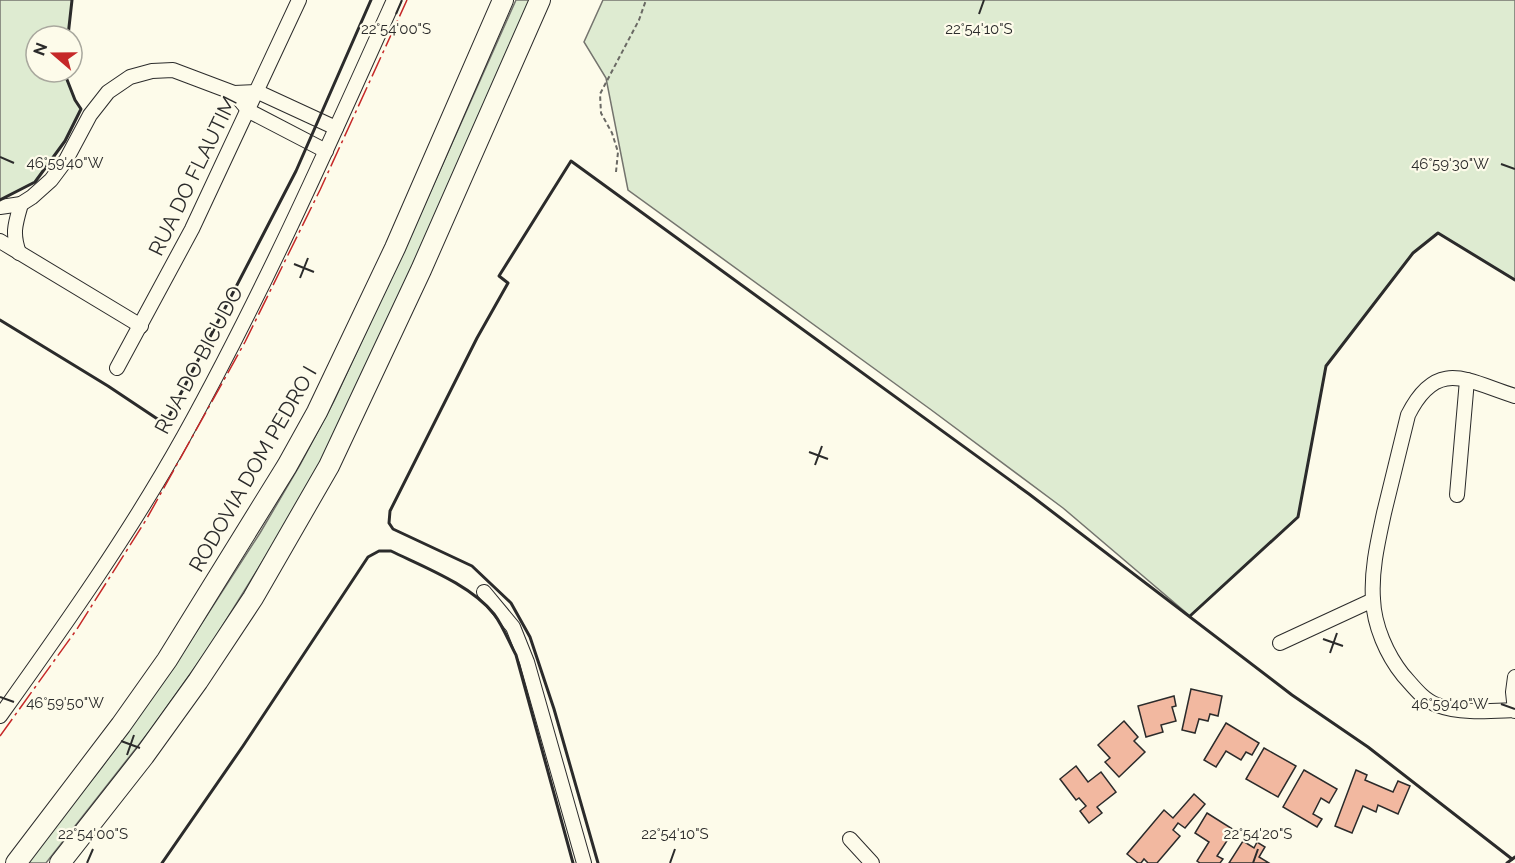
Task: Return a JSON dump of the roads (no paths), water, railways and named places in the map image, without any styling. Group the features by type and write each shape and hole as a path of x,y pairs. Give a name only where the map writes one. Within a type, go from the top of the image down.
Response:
{"highway":[{"path":"60,863 144,756 198,681 253,598 329,466 421,270 540,0"},
{"name":"RODOVIA DOM PEDRO I","path":"16,863 122,725 167,660 287,466 317,412 395,248 502,2"}],"street":[{"name":"RUA DO FLAUTIM","path":"117,368 192,229 258,92 299,0"},
{"name":"RUA DO BICUDO","path":"0,716 108,559 182,438 272,268 394,0"},
{"path":"0,207 21,204 51,180 66,160 90,115 108,92 130,77 152,71 173,70 234,93 258,92 336,128"},
{"path":"234,93 249,111 326,151"},
{"path":"19,253 14,237 21,204"},
{"path":"0,241 141,326"},
{"path":"1515,396 1467,380 1450,377 1435,381 1417,398 1408,415 1378,543 1373,600 1378,626 1396,667 1417,692 1434,704 1446,708 1515,710 1513,692 1515,677"},
{"path":"1457,495 1467,380"},
{"path":"484,592 513,627 527,662 584,863"},
{"path":"1280,644 1373,600"},
{"path":"850,839 872,863"}]}
